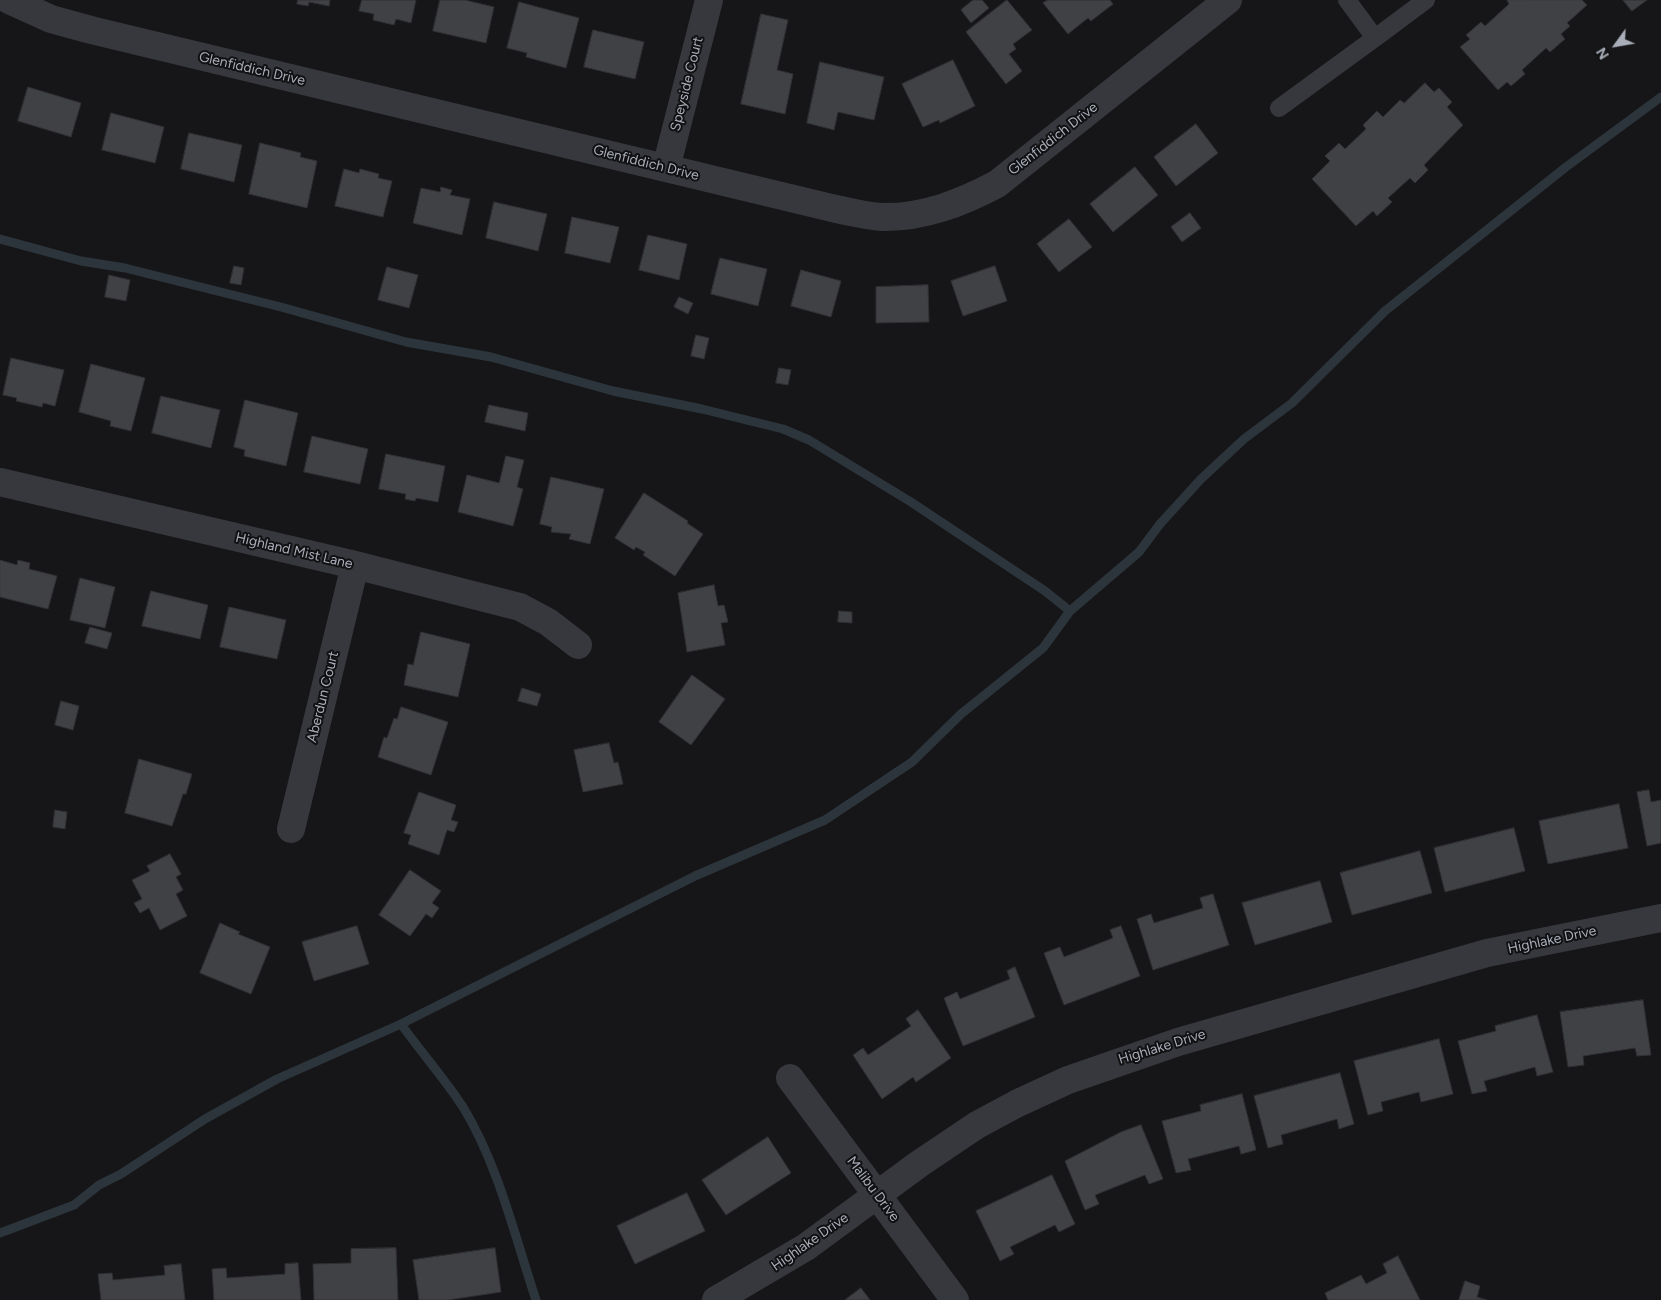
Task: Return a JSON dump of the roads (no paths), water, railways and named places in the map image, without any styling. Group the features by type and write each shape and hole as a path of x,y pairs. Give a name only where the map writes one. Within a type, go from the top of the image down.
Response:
{"street":[{"path":"0,8 6,0"},
{"name":"Glenfiddich Drive","path":"9,0 51,19 91,30 666,168 882,217 935,211 967,200 997,184 1228,0"},
{"name":"Speyside Court","path":"666,168 709,0"},
{"name":"Highland Mist Lane","path":"0,482 355,565 520,608 548,622 578,645"},
{"name":"Aberdun Court","path":"291,828 355,565"},
{"name":"Highlake Drive","path":"716,1300 806,1247 877,1194 968,1131 1018,1103 1116,1061 1487,954 1661,918"},
{"name":"Malibu Drive","path":"790,1078 956,1300"}],"lane":[{"path":"1347,0 1375,38"},
{"path":"1279,108 1426,0"}],"waterway":[{"path":"0,1233 74,1205 99,1185 121,1174 205,1119 277,1079 401,1024 695,876 825,820 912,762 961,714 1043,648 1070,611 1139,552 1160,524 1201,479 1244,439 1292,403 1385,311 1566,167 1661,97"},
{"path":"0,239 81,261 125,268 281,307 406,342 491,357 613,391 702,409 783,429 809,440 911,502 1045,591 1070,611"},
{"path":"401,1024 456,1096 475,1129 505,1201 536,1300"}]}
